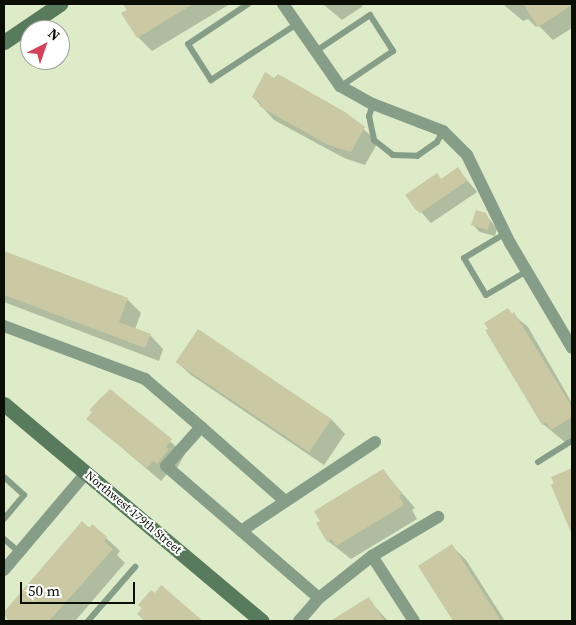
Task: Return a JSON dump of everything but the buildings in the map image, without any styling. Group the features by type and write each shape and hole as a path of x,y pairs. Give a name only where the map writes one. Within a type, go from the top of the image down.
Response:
{"street":[{"path":"4,42 60,4"},
{"path":"283,4 340,86 372,104 443,131 467,155 506,233 572,348"},
{"path":"4,326 145,379 285,501"},
{"name":"Northwest 179th Street","path":"4,404 262,621"},
{"path":"201,427 166,466 319,598"},
{"path":"241,531 375,442"},
{"path":"4,570 86,473"},
{"path":"299,621 319,598 372,556 438,517"},
{"path":"372,556 414,621"}],"lane":[{"path":"248,4 188,44 212,80 297,24"},
{"path":"316,51 370,15 394,51 340,86"},
{"path":"372,104 369,122 374,140 393,155 417,156 433,147 443,131"},
{"path":"506,233 464,258 486,295 527,271"},
{"path":"538,462 572,441"},
{"path":"4,477 24,495 4,519"},
{"path":"4,539 19,552"},
{"path":"90,621 135,566"}]}
